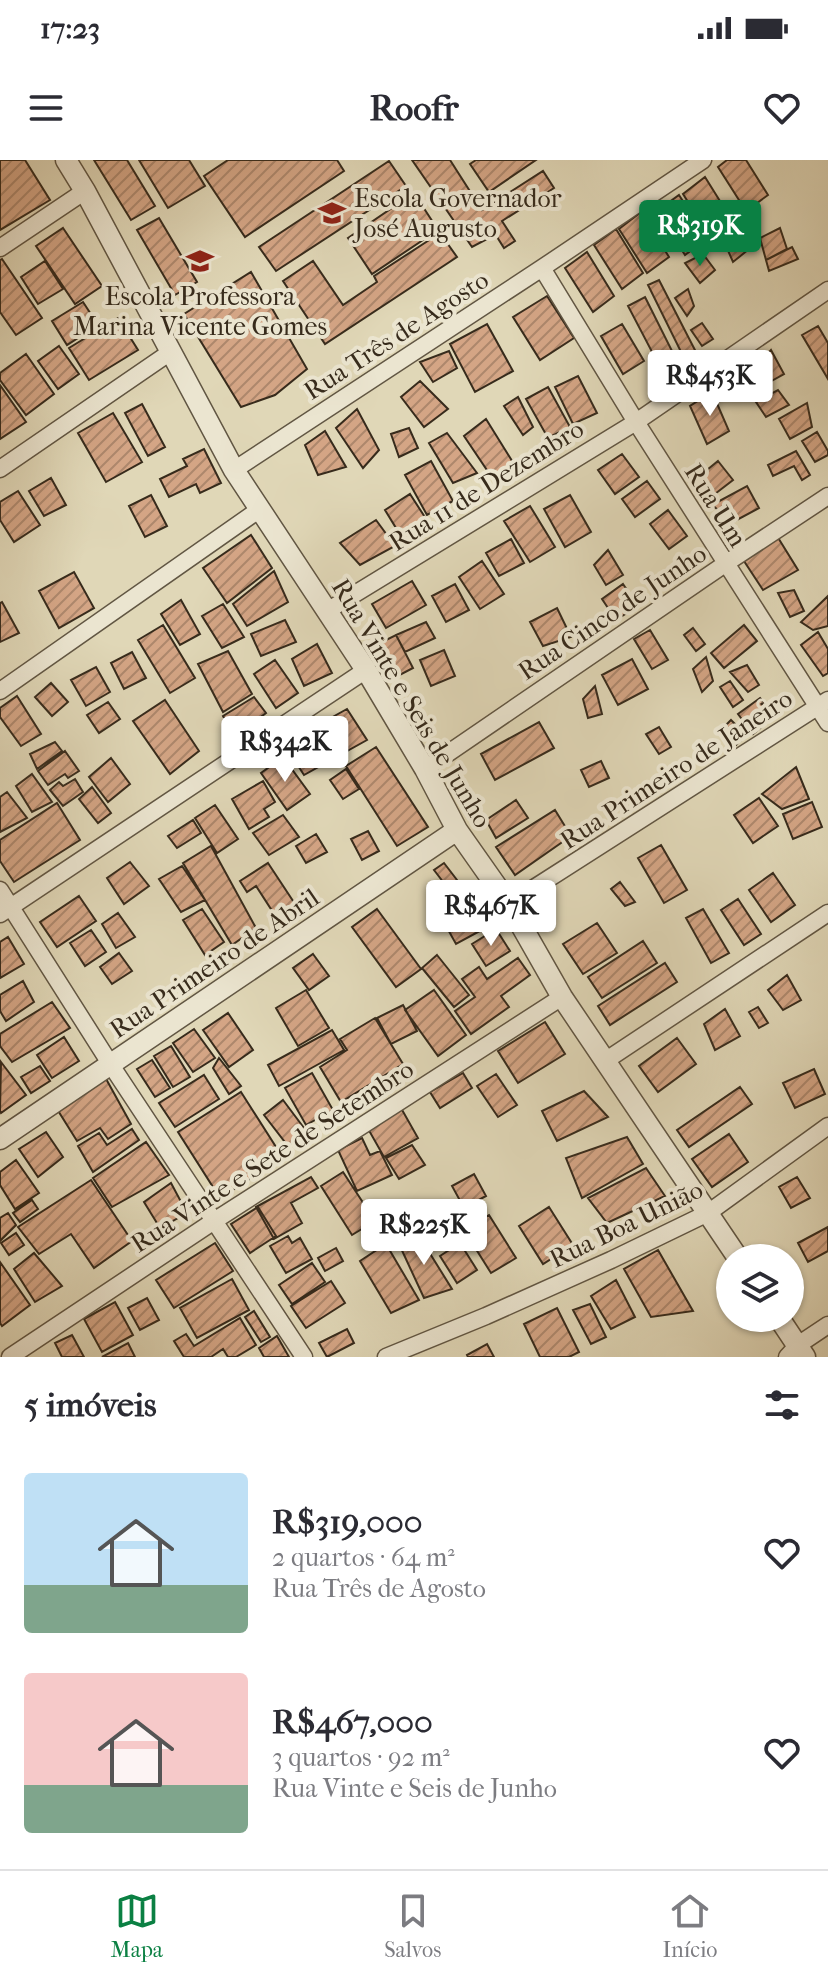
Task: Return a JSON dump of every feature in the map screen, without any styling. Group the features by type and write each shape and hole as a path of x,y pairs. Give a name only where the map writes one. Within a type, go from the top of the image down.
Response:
{"street":[{"name":"Rua Vinte e Seis de Junho","path":"66,160 234,470 366,670 457,830 509,904 562,997 729,1244"},
{"name":"Rua Três de Agosto","path":"234,470 703,160"},
{"path":"0,248 85,191"},
{"name":"Rua Um","path":"542,268 725,564 823,703 828,723"},
{"name":"Rua 11 de Dezembro","path":"327,611 636,422 828,290"},
{"path":"0,469 172,351"},
{"name":"Rua Cinco de Junho","path":"425,769 828,496"},
{"path":"0,691 260,509"},
{"path":"6,911 366,670"},
{"name":"Rua Primeiro de Janeiro","path":"509,904 823,703"},
{"name":"Rua Primeiro de Abril","path":"0,1139 457,830"},
{"path":"0,890 6,911 304,1357"},
{"path":"605,1061 828,913"},
{"name":"Rua Vinte e Sete de Setembro","path":"10,1357 214,1221 562,997"},
{"name":"Rua Boa União","path":"386,1357 486,1316 708,1213 828,1126"},
{"path":"786,1332 796,1353 828,1325"}],"building":[{"path":"0,160 25,160 50,200 0,230"},
{"path":"94,160 127,160 155,206 131,220"},
{"path":"139,160 189,160 205,186 168,208"},
{"path":"228,160 337,160 344,171 245,237 204,176"},
{"path":"412,160 450,160 482,210 543,171 554,188 502,221 515,241 504,248 492,229 484,234 487,239 472,247"},
{"path":"476,160 536,160 489,192 470,164"},
{"path":"727,160 746,160 768,195 746,211 718,167"},
{"path":"389,161 406,186 276,271 259,247"},
{"path":"705,177 733,222 711,238 683,194"},
{"path":"414,193 438,230 372,274 348,238"},
{"path":"679,195 707,239 685,255 657,211"},
{"path":"641,212 669,257 647,273 619,229"},
{"path":"159,218 197,282 175,295 137,230"},
{"path":"733,222 754,245 733,262 723,239"},
{"path":"63,228 102,286 75,304 36,246"},
{"path":"780,228 787,249 766,260 760,238"},
{"path":"616,229 643,273 622,289 594,245"},
{"path":"440,233 457,257 325,344 283,281 313,261 343,305 377,282 374,276"},
{"path":"792,247 798,259 769,271 766,260"},
{"path":"587,252 614,296 593,312 565,268"},
{"path":"703,254 715,270 700,283 685,263"},
{"path":"2,259 42,318 16,335 0,312"},
{"path":"45,261 63,289 38,304 21,277"},
{"path":"251,272 307,369 275,395 241,407 184,314"},
{"path":"659,280 698,356 687,364 648,285"},
{"path":"688,289 694,306 687,316 675,298"},
{"path":"547,296 574,338 540,360 513,317"},
{"path":"645,297 678,363 662,371 628,306"},
{"path":"83,302 98,325 67,345 52,321"},
{"path":"118,318 138,350 89,380 69,348"},
{"path":"702,323 713,339 702,346 691,330"},
{"path":"487,324 513,371 475,392 450,344"},
{"path":"622,324 644,361 623,374 601,336"},
{"path":"818,326 828,343 828,379 802,335"},
{"path":"59,346 79,374 58,389 38,361"},
{"path":"771,350 784,374 766,384 756,366"},
{"path":"449,351 457,368 433,382 420,362"},
{"path":"26,354 54,394 26,415 0,380 0,373"},
{"path":"738,372 746,394 729,400 728,384"},
{"path":"578,376 597,413 573,424 555,387"},
{"path":"420,381 448,409 424,427 401,397"},
{"path":"0,385 26,422 0,439"},
{"path":"548,387 570,427 548,438 526,399"},
{"path":"778,390 789,405 766,417 756,402"},
{"path":"712,392 729,431 707,444 690,406"},
{"path":"518,397 533,427 523,435 504,406"},
{"path":"807,403 812,427 790,439 779,419"},
{"path":"142,404 165,447 148,456 125,413"},
{"path":"357,409 379,450 363,468 336,428"},
{"path":"113,413 142,462 106,482 78,433"},
{"path":"486,419 514,464 493,479 464,436"},
{"path":"409,428 418,448 399,457 391,434"},
{"path":"325,431 346,467 318,475 305,445"},
{"path":"817,432 828,455 815,462 802,441"},
{"path":"447,433 477,473 453,483 429,443"},
{"path":"204,449 221,483 200,493 196,484 169,497 160,479 187,466 183,459"},
{"path":"796,451 810,475 802,480 794,466 773,476 768,465"},
{"path":"622,454 639,477 615,494 598,470"},
{"path":"431,461 453,501 427,515 405,475"},
{"path":"718,461 733,480 711,497 702,474"},
{"path":"51,478 66,505 44,516 29,491"},
{"path":"647,481 660,499 635,517 622,499"},
{"path":"747,486 759,508 733,522 712,505"},
{"path":"18,491 40,525 14,542 0,520 0,502"},
{"path":"410,494 430,525 404,541 385,510"},
{"path":"151,495 167,526 145,537 129,506"},
{"path":"570,495 591,532 565,547 544,509"},
{"path":"530,506 555,547 530,562 504,521"},
{"path":"668,510 687,536 669,549 650,524"},
{"path":"376,520 395,546 360,565 340,543"},
{"path":"251,535 272,568 227,603 203,568"},
{"path":"777,536 798,570 763,590 742,558"},
{"path":"511,539 524,563 499,576 486,553"},
{"path":"608,550 623,575 606,585 594,565"},
{"path":"482,561 504,594 480,609 459,577"},
{"path":"274,571 288,602 247,626 233,604"},
{"path":"74,572 94,608 59,628 39,591"},
{"path":"412,581 426,605 386,628 372,604"},
{"path":"455,584 469,610 446,622 432,596"},
{"path":"623,584 638,606 616,620 602,599"},
{"path":"794,590 804,611 790,617 778,593"},
{"path":"828,596 828,626 813,630 801,622"},
{"path":"181,600 200,634 180,645 161,614"},
{"path":"0,603 19,633 0,642"},
{"path":"223,604 244,637 222,648 202,616"},
{"path":"557,608 571,637 543,646 530,622"},
{"path":"285,620 296,642 261,656 251,634"},
{"path":"426,622 435,638 405,652 396,635"},
{"path":"163,625 195,678 170,693 138,640"},
{"path":"744,625 757,641 724,668 711,653"},
{"path":"693,628 705,644 696,651 684,635"},
{"path":"650,630 668,660 652,669 634,639"},
{"path":"818,632 828,649 828,673 823,676 801,645"},
{"path":"396,635 413,668 392,679 374,646"},
{"path":"317,644 332,673 304,686 292,659"},
{"path":"444,650 455,676 431,686 420,660"},
{"path":"228,651 252,694 223,712 198,664"},
{"path":"132,652 146,678 124,689 111,663"},
{"path":"706,657 713,681 702,692 693,669"},
{"path":"632,659 648,689 618,705 602,675"},
{"path":"275,660 298,693 276,708 254,674"},
{"path":"747,665 759,685 748,692 730,672"},
{"path":"96,667 110,692 86,706 71,680"},
{"path":"730,681 743,700 733,707 720,687"},
{"path":"51,683 68,702 52,716 35,697"},
{"path":"595,686 602,714 588,718 583,699"},
{"path":"17,696 41,734 21,746 0,717 0,708"},
{"path":"254,697 266,713 235,736 223,716"},
{"path":"760,698 775,716 753,734 738,714"},
{"path":"165,700 199,751 170,774 133,721"},
{"path":"108,702 120,719 99,733 87,715"},
{"path":"347,709 367,740 304,775 284,744"},
{"path":"731,720 746,735 735,746 720,731"},
{"path":"539,722 554,748 495,780 481,754"},
{"path":"659,727 671,747 659,754 646,734"},
{"path":"55,742 62,751 37,769 30,754"},
{"path":"376,747 428,827 397,846 346,766"},
{"path":"65,751 79,771 68,778 65,774 48,785 38,771"},
{"path":"283,757 310,794 287,810 261,773"},
{"path":"111,758 130,784 108,802 89,777"},
{"path":"601,761 609,778 589,787 581,770"},
{"path":"796,767 809,799 782,809 762,794"},
{"path":"346,769 359,789 343,799 330,780"},
{"path":"32,774 52,802 32,812 16,786"},
{"path":"75,779 83,792 63,806 50,790 59,782 63,786"},
{"path":"263,781 275,802 264,809 269,817 249,829 232,799"},
{"path":"92,787 111,813 98,823 79,799"},
{"path":"7,792 27,818 0,832 0,797"},
{"path":"759,798 778,826 753,843 734,815"},
{"path":"516,800 528,818 496,838 486,820"},
{"path":"812,802 822,827 793,839 783,814"},
{"path":"57,803 80,840 14,882 0,861 0,840"},
{"path":"215,805 238,839 217,853 195,818"},
{"path":"555,810 571,836 515,875 496,847"},
{"path":"283,815 299,837 269,855 253,833"},
{"path":"193,820 201,833 177,848 168,836"},
{"path":"368,831 379,851 362,860 351,839"},
{"path":"316,834 327,852 306,863 296,846"},
{"path":"661,845 687,890 664,903 638,858"},
{"path":"211,846 256,928 232,945 183,863"},
{"path":"130,862 149,886 124,904 107,878"},
{"path":"268,863 299,910 280,923 256,886 247,892 240,881"},
{"path":"444,863 457,880 447,887 434,870"},
{"path":"182,866 205,900 181,912 159,879"},
{"path":"773,873 795,905 771,922 749,890"},
{"path":"620,882 635,902 625,906 611,889"},
{"path":"465,883 489,926 456,944 432,901"},
{"path":"79,896 96,921 57,947 40,922"},
{"path":"738,899 761,934 744,945 721,910"},
{"path":"202,909 224,942 205,955 183,920"},
{"path":"377,909 421,969 396,987 352,927"},
{"path":"703,909 729,953 711,963 686,918"},
{"path":"118,913 135,937 116,948 102,924"},
{"path":"597,923 617,953 583,974 563,944"},
{"path":"496,929 510,951 486,966 472,944"},
{"path":"91,930 106,952 85,966 70,943"},
{"path":"8,937 24,964 0,978 0,942"},
{"path":"643,941 657,963 602,998 588,977"},
{"path":"119,953 132,971 112,984 100,967"},
{"path":"313,954 329,976 309,990 293,968"},
{"path":"437,955 469,995 454,1007 422,968"},
{"path":"518,958 530,975 501,996 509,1007 471,1034 455,1011 475,997 462,979 479,967 487,979"},
{"path":"665,963 677,982 610,1025 598,1006"},
{"path":"787,975 801,1000 783,1010 768,990"},
{"path":"23,981 34,1002 6,1021 0,1011 0,995"},
{"path":"306,990 329,1028 298,1046 276,1008"},
{"path":"434,990 466,1035 438,1056 405,1010"},
{"path":"52,1002 70,1028 12,1062 0,1046 0,1034"},
{"path":"403,1005 417,1031 391,1044 377,1018"},
{"path":"758,1007 768,1023 759,1028 749,1012"},
{"path":"725,1009 740,1036 715,1050 704,1024"},
{"path":"228,1013 253,1050 229,1067 203,1030"},
{"path":"375,1018 403,1064 341,1102 320,1067 347,1050 340,1039"},
{"path":"545,1022 565,1054 518,1083 498,1051"},
{"path":"194,1029 215,1058 193,1072 173,1043"},
{"path":"332,1030 344,1050 279,1086 268,1065"},
{"path":"64,1037 79,1061 52,1078 37,1055"},
{"path":"677,1038 696,1064 658,1092 639,1066"},
{"path":"171,1046 190,1077 173,1087 154,1056"},
{"path":"219,1058 241,1086 229,1094 213,1068"},
{"path":"152,1060 170,1088 155,1097 137,1069"},
{"path":"1,1062 26,1095 1,1113 0,1111"},
{"path":"40,1066 50,1081 31,1093 21,1077"},
{"path":"814,1069 825,1094 795,1108 783,1083"},
{"path":"312,1073 333,1110 306,1125 285,1088"},
{"path":"463,1073 472,1088 440,1108 430,1092"},
{"path":"496,1074 517,1105 498,1117 477,1086"},
{"path":"204,1075 219,1099 175,1127 159,1103"},
{"path":"105,1077 131,1124 108,1139 100,1128 77,1141 57,1109"},
{"path":"740,1087 752,1104 689,1147 677,1130"},
{"path":"584,1091 608,1117 557,1141 542,1111"},
{"path":"241,1092 283,1158 220,1198 178,1132"},
{"path":"283,1100 307,1132 288,1146 264,1115"},
{"path":"401,1108 418,1138 384,1157 367,1127"},
{"path":"132,1129 139,1140 93,1172 78,1146 99,1133 107,1145"},
{"path":"46,1132 63,1157 38,1177 19,1149"},
{"path":"729,1134 748,1162 712,1187 692,1159"},
{"path":"627,1137 643,1164 582,1198 566,1158"},
{"path":"362,1138 370,1155 380,1151 392,1175 357,1191 338,1150"},
{"path":"146,1142 169,1175 112,1207 93,1178"},
{"path":"412,1145 425,1165 399,1179 386,1158"},
{"path":"16,1160 39,1193 15,1209 0,1185 0,1172"},
{"path":"646,1168 665,1196 607,1223 588,1198"},
{"path":"343,1172 375,1221 352,1235 321,1186"},
{"path":"474,1174 486,1196 464,1208 452,1186"},
{"path":"311,1177 318,1188 291,1203 302,1223 274,1239 256,1207"},
{"path":"797,1177 810,1198 791,1208 779,1187"},
{"path":"91,1180 132,1241 94,1268 71,1234 39,1254 18,1227"},
{"path":"171,1183 187,1213 160,1228 144,1202"},
{"path":"32,1200 38,1209 20,1222 13,1213"},
{"path":"258,1207 276,1236 250,1253 231,1224"},
{"path":"549,1207 573,1245 543,1264 519,1226"},
{"path":"8,1213 16,1225 0,1241 0,1218"},
{"path":"489,1215 516,1258 491,1273 464,1230"},
{"path":"398,1219 407,1232 390,1246 380,1233"},
{"path":"828,1227 828,1251 808,1262 804,1244 798,1243"},
{"path":"416,1231 452,1289 424,1298 399,1244"},
{"path":"16,1233 24,1245 9,1255 1,1243"},
{"path":"288,1236 292,1243 300,1238 312,1259 286,1273 270,1246"},
{"path":"215,1243 233,1271 174,1308 156,1280"},
{"path":"460,1243 477,1270 457,1283 440,1256"},
{"path":"386,1244 419,1300 391,1313 360,1261"},
{"path":"336,1248 343,1261 325,1271 318,1258"},
{"path":"658,1250 693,1311 651,1317 624,1269"},
{"path":"34,1253 62,1286 35,1302 14,1269"},
{"path":"0,1262 30,1305 2,1326 0,1323"},
{"path":"312,1263 325,1282 292,1304 279,1285"},
{"path":"232,1279 249,1310 197,1338 180,1308"},
{"path":"616,1280 635,1317 611,1329 591,1296"},
{"path":"331,1281 345,1303 306,1328 291,1306"},
{"path":"147,1298 159,1320 140,1330 128,1308"},
{"path":"115,1302 133,1335 102,1352 84,1319"},
{"path":"590,1304 606,1337 591,1344 573,1310"},
{"path":"557,1308 579,1352 569,1357 540,1357 524,1324"},
{"path":"254,1311 270,1337 261,1342 245,1317"},
{"path":"240,1318 256,1345 236,1357 228,1357 223,1349 211,1357 184,1357 174,1341 186,1334 194,1346"},
{"path":"347,1329 354,1343 327,1357 319,1343"},
{"path":"72,1335 84,1357 62,1357 55,1343"},
{"path":"277,1336 289,1357 264,1357 259,1348"},
{"path":"128,1343 135,1357 102,1357"},
{"path":"487,1344 494,1357 468,1357 467,1355"}],"place":[{"name":"Escola Governador José Augusto","path":"332,213"},
{"name":"Escola Professora Marina Vicente Gomes","path":"200,261"}]}
